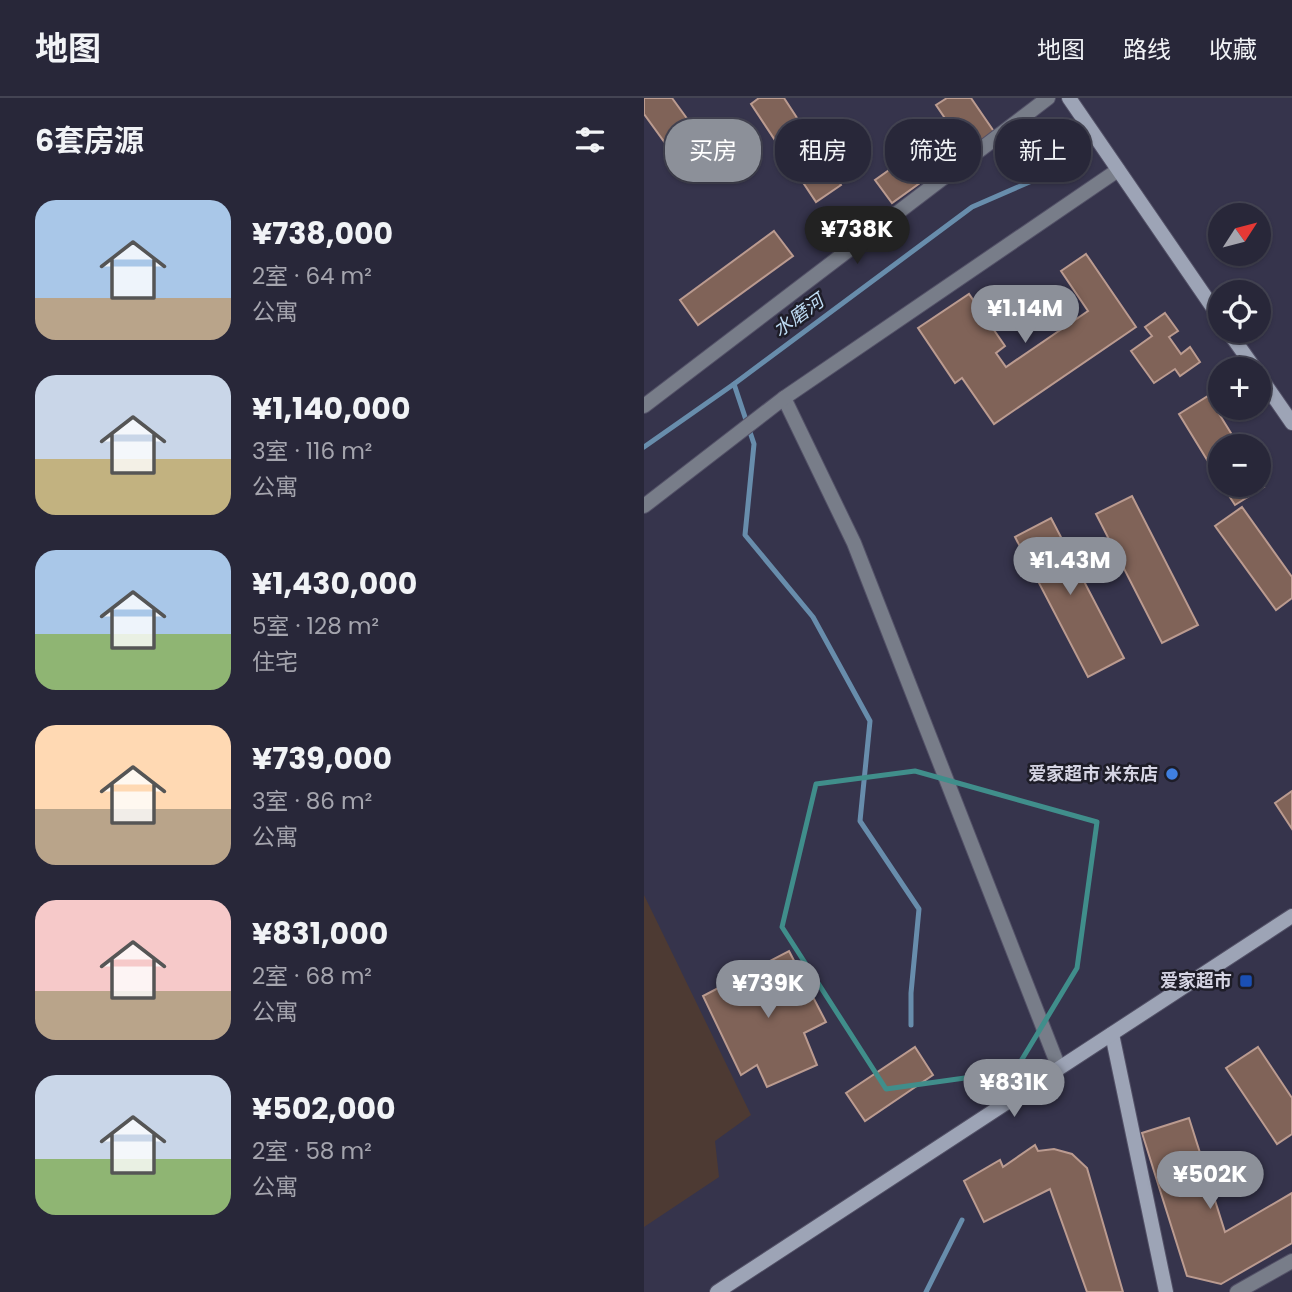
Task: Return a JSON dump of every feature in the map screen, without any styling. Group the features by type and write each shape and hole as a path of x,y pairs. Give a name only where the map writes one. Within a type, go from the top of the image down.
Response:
{"street":[{"path":"644,406 1048,98"},
{"path":"1069,98 1208,301"},
{"path":"644,506 784,398 1118,170"},
{"path":"1271,393 1292,423"},
{"path":"784,398 854,543 1059,1068"},
{"path":"717,1292 1292,916"},
{"path":"1112,1034 1166,1292"},
{"path":"1237,1292 1292,1261"}],"highlighted area":[{"path":"915,771 1097,822 1077,968 1015,1071 886,1089 782,927 816,784"}],"shaded area":[{"path":"644,895 751,1115 715,1141 719,1177 644,1227"}],"building":[{"path":"644,98 672,98 687,119 665,119 665,143 644,114"},
{"path":"759,98 784,98 798,119 775,119 775,140 751,104"},
{"path":"947,98 971,98 995,133 981,143 981,119 946,119 936,105"},
{"path":"885,173 885,182 921,182 892,203 875,180"},
{"path":"803,182 839,182 841,185 816,202"},
{"path":"774,231 793,256 698,325 680,300"},
{"path":"1086,254 1136,327 994,424 962,378 955,383 918,328 969,294 1005,346 996,353 1006,367 1088,311 1061,271"},
{"path":"1165,313 1178,331 1169,337 1181,354 1190,347 1200,362 1180,376 1175,369 1154,383 1131,351 1152,336 1145,327"},
{"path":"1208,396 1208,420 1223,420 1232,434 1208,434 1208,461 1179,414"},
{"path":"1132,496 1198,625 1162,643 1096,514"},
{"path":"1230,497 1248,497 1235,505"},
{"path":"1242,507 1292,577 1292,598 1276,610 1215,526"},
{"path":"1051,518 1124,658 1088,677 1015,537"},
{"path":"1292,791 1292,829 1275,803"},
{"path":"789,951 826,1022 804,1033 817,1065 767,1087 757,1065 741,1075 703,996"},
{"path":"915,1047 933,1075 865,1121 846,1093"},
{"path":"1258,1047 1292,1098 1292,1134 1277,1144 1226,1068"},
{"path":"1189,1118 1225,1232 1292,1193 1292,1243 1221,1284 1187,1276 1142,1133"},
{"path":"1035,1145 1038,1151 1054,1149 1072,1154 1087,1168 1123,1292 1087,1292 1050,1189 984,1222 964,1181 1000,1160 1003,1167"}],"waterway":[{"name":"水磨河","path":"644,447 734,384 972,207 1030,182"},
{"path":"734,384 754,444 745,535 813,617 870,721 860,821 919,909 911,993 911,1025"},
{"path":"926,1292 962,1220"}],"place":[{"name":"爱家超市 米东店","path":"1172,774"},
{"name":"爱家超市","path":"1246,981"}]}
